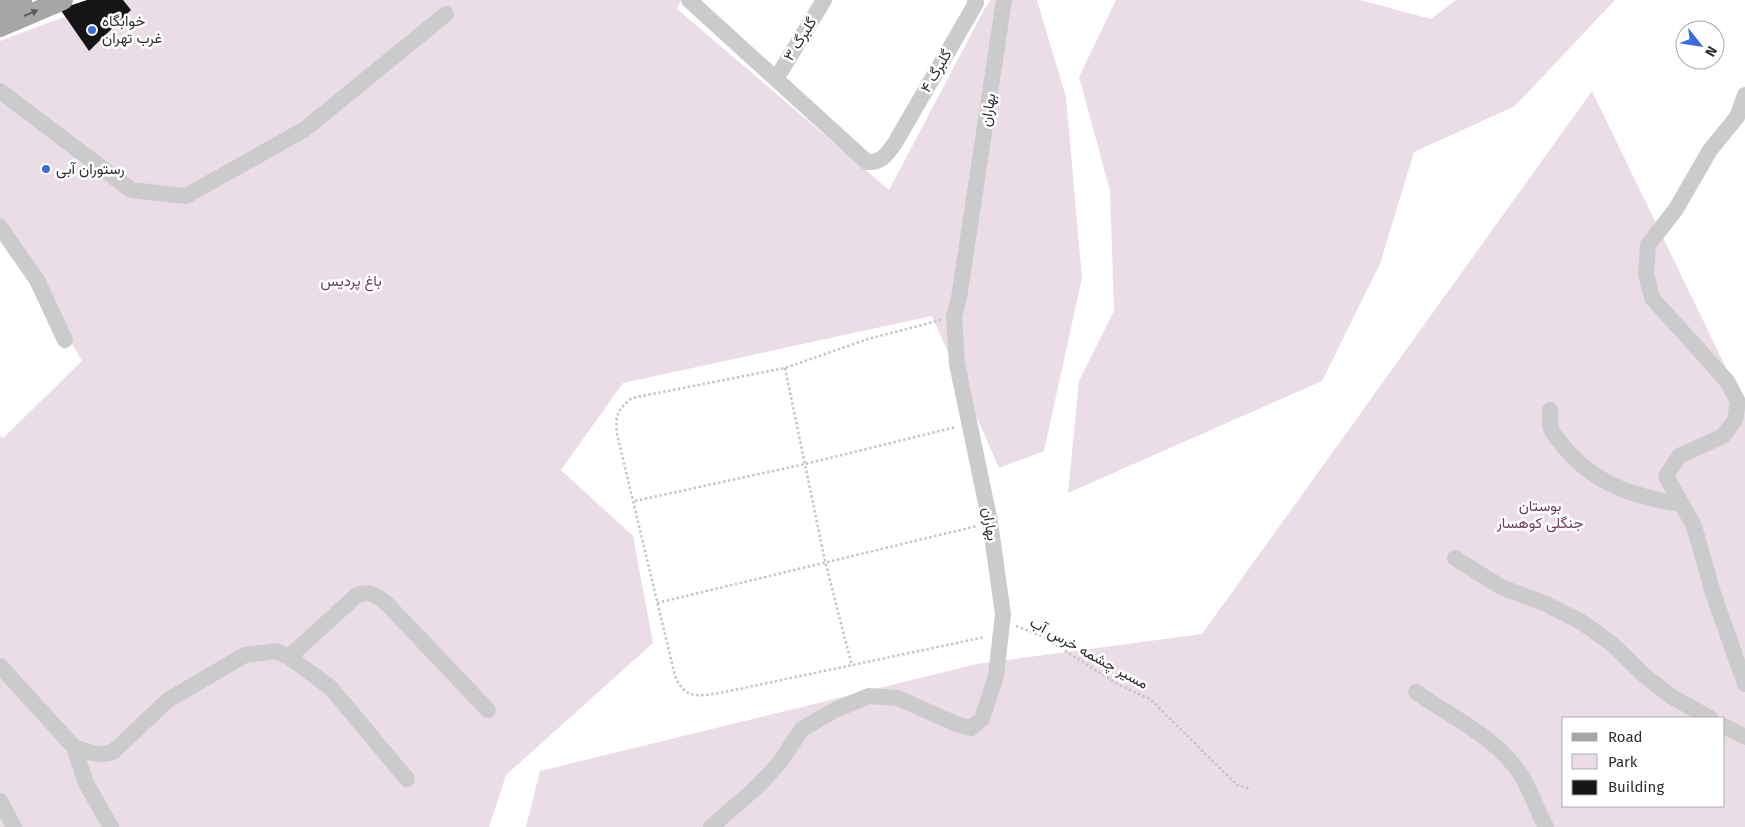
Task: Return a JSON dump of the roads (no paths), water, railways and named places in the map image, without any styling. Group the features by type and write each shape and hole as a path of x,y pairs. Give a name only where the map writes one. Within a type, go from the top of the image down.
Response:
{"main road":[{"path":"0,8 22,0"},
{"path":"0,27 63,0"}],"street":[{"path":"689,0 776,79"},
{"name":"گلبرگ ۳","path":"776,79 824,0"},
{"name":"گلبرگ ۴","path":"776,79 867,162 876,162 883,159 895,143 976,2 975,0"},
{"name":"بهاران","path":"711,827 759,785 780,762 802,729 835,710 869,696 898,698 956,724 971,728 982,719 996,676 1003,627 990,522 957,364 954,316 959,298 1004,0"},
{"path":"0,91 131,190 186,196 305,129 446,14"},
{"path":"1745,95 1737,117 1710,150 1676,209 1648,245 1646,274 1652,298 1727,381 1738,402 1735,420 1723,436 1679,456 1666,476 1694,526 1713,593 1745,684"},
{"path":"0,227 37,280 65,340"},
{"path":"1550,410 1551,429 1578,463 1597,477 1623,491 1643,498 1680,504"},
{"path":"1455,558 1501,587 1546,604 1580,621 1612,644 1644,675 1672,697 1708,717"},
{"path":"289,657 357,594 366,592 376,595 387,604 488,710"},
{"path":"74,747 106,755 114,752 168,700 245,655 276,652 289,657 331,688 407,779"},
{"path":"0,666 74,747 86,784 111,827"},
{"path":"1416,692 1440,710 1456,717 1502,753 1518,771 1546,827"},
{"path":"1725,727 1745,737"},
{"path":"0,801 14,827"}],"place":[{"name":"خوابگاه غرب تهران","path":"92,30"},
{"name":"رستوران آبی","path":"46,169"}],"park label":[{"name":"باغ پردیس","path":"351,281"},
{"name":"بوستان جنگلی کوهسار","path":"1540,514"}]}
